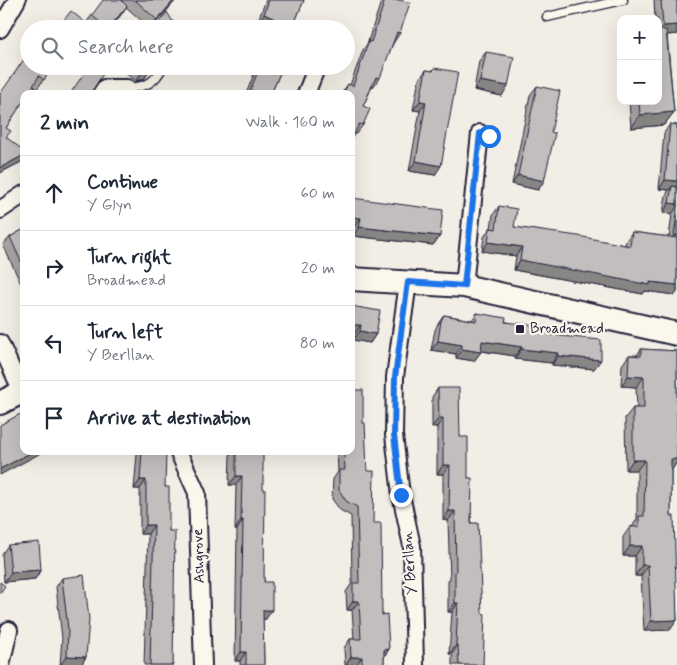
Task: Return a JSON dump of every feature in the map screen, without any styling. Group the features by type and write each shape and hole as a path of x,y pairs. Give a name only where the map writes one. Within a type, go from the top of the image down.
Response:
{"street":[{"path":"0,29 17,0"},
{"path":"308,90 313,75"},
{"path":"103,90 104,88 127,88"},
{"path":"464,286 480,133"},
{"path":"0,210 20,197"},
{"path":"355,279 464,286 677,334"},
{"name":"Y Berllan","path":"408,282 395,377 394,435 401,495 412,546 415,665"},
{"path":"0,343 20,385"},
{"path":"0,403 20,393"},
{"name":"Ashgrove","path":"180,455 197,492 203,665"},
{"path":"1,665 9,630"}],"lane":[{"path":"547,17 623,0"},
{"path":"127,88 147,86 154,82 158,75"}],"building":[{"path":"103,0 121,0 127,6 115,20 97,20 92,15"},
{"path":"135,0 174,0 157,20"},
{"path":"269,0 304,0 296,20 275,20 264,14"},
{"path":"385,0 400,0 410,3 400,33 397,32 380,78 376,77 363,106 370,109 363,125 359,124 355,132 355,90 345,90 348,84 353,86 369,41 371,42"},
{"path":"661,0 677,0 677,25 663,26"},
{"path":"71,11 82,20 64,20"},
{"path":"167,12 172,20 161,20"},
{"path":"662,30 666,30 674,112 640,115 639,105 662,105"},
{"path":"486,52 514,57 508,86 480,81"},
{"path":"20,65 20,75 47,75 44,80 39,76 30,90 20,90 20,106 6,128 11,131 6,137 20,148 20,157 0,168 0,94"},
{"path":"434,68 458,72 441,166 416,161 426,102 420,101 426,70 433,71"},
{"path":"83,75 102,75 93,90 73,90"},
{"path":"256,75 279,75 273,90 251,90"},
{"path":"537,86 560,91 551,132 555,133 544,181 518,175"},
{"path":"670,124 677,125 677,181 665,180"},
{"path":"672,186 677,187 677,204 669,203"},
{"path":"355,198 443,210 440,236 359,227 361,218 355,217"},
{"path":"499,206 517,209 514,227 630,246 632,232 677,238 677,285 650,282 650,285 520,260 522,247 488,242 490,228 496,229"},
{"path":"677,215 677,235 674,235"},
{"path":"20,231 20,259 10,237"},
{"path":"355,307 380,311 376,334 360,331 361,325 355,325"},
{"path":"477,313 506,318 505,322 552,327 551,335 601,340 601,360 558,356 558,353 521,349 522,347 482,341 481,352 462,349 462,345 438,341 441,321 444,315 476,321"},
{"path":"641,349 677,351 677,459 671,459 671,516 674,516 677,620 651,621 648,565 642,565 642,546 630,546 630,527 639,527 639,516 644,516 645,460 633,460 633,408 644,408 644,377 628,376 629,355 641,356"},
{"path":"438,388 459,388 460,437 468,437 468,478 472,478 471,523 478,523 482,613 485,614 483,665 459,665 458,645 456,645 458,603 455,603 455,511 449,511 450,465 443,465 443,418 439,418"},
{"path":"355,390 363,390 363,423 365,423 367,471 374,471 373,523 381,523 382,615 387,614 389,649 384,650 384,665 362,665 362,657 351,657 350,639 361,639 359,601 353,601 353,583 359,583 357,507 346,501 339,490 339,470 345,470 344,455 355,455"},
{"path":"20,414 20,455 26,455 0,469 0,425"},
{"path":"142,455 166,455 165,487 169,487 169,531 175,531 173,665 150,665 154,525 146,525 146,480 140,480"},
{"path":"236,455 263,455 263,489 265,489 264,582 272,582 272,610 263,610 264,665 246,665 246,652 241,652 242,476 236,476"},
{"path":"39,542 41,570 11,572 8,545"},
{"path":"84,575 89,619 86,657 67,656 68,629 62,578"},
{"path":"0,582 5,586 0,593"}],"place":[{"name":"Broadmead","path":"520,329"}],"route":[{"path":"401,495 394,435 395,377 408,282 464,286 480,133 489,136"}]}
